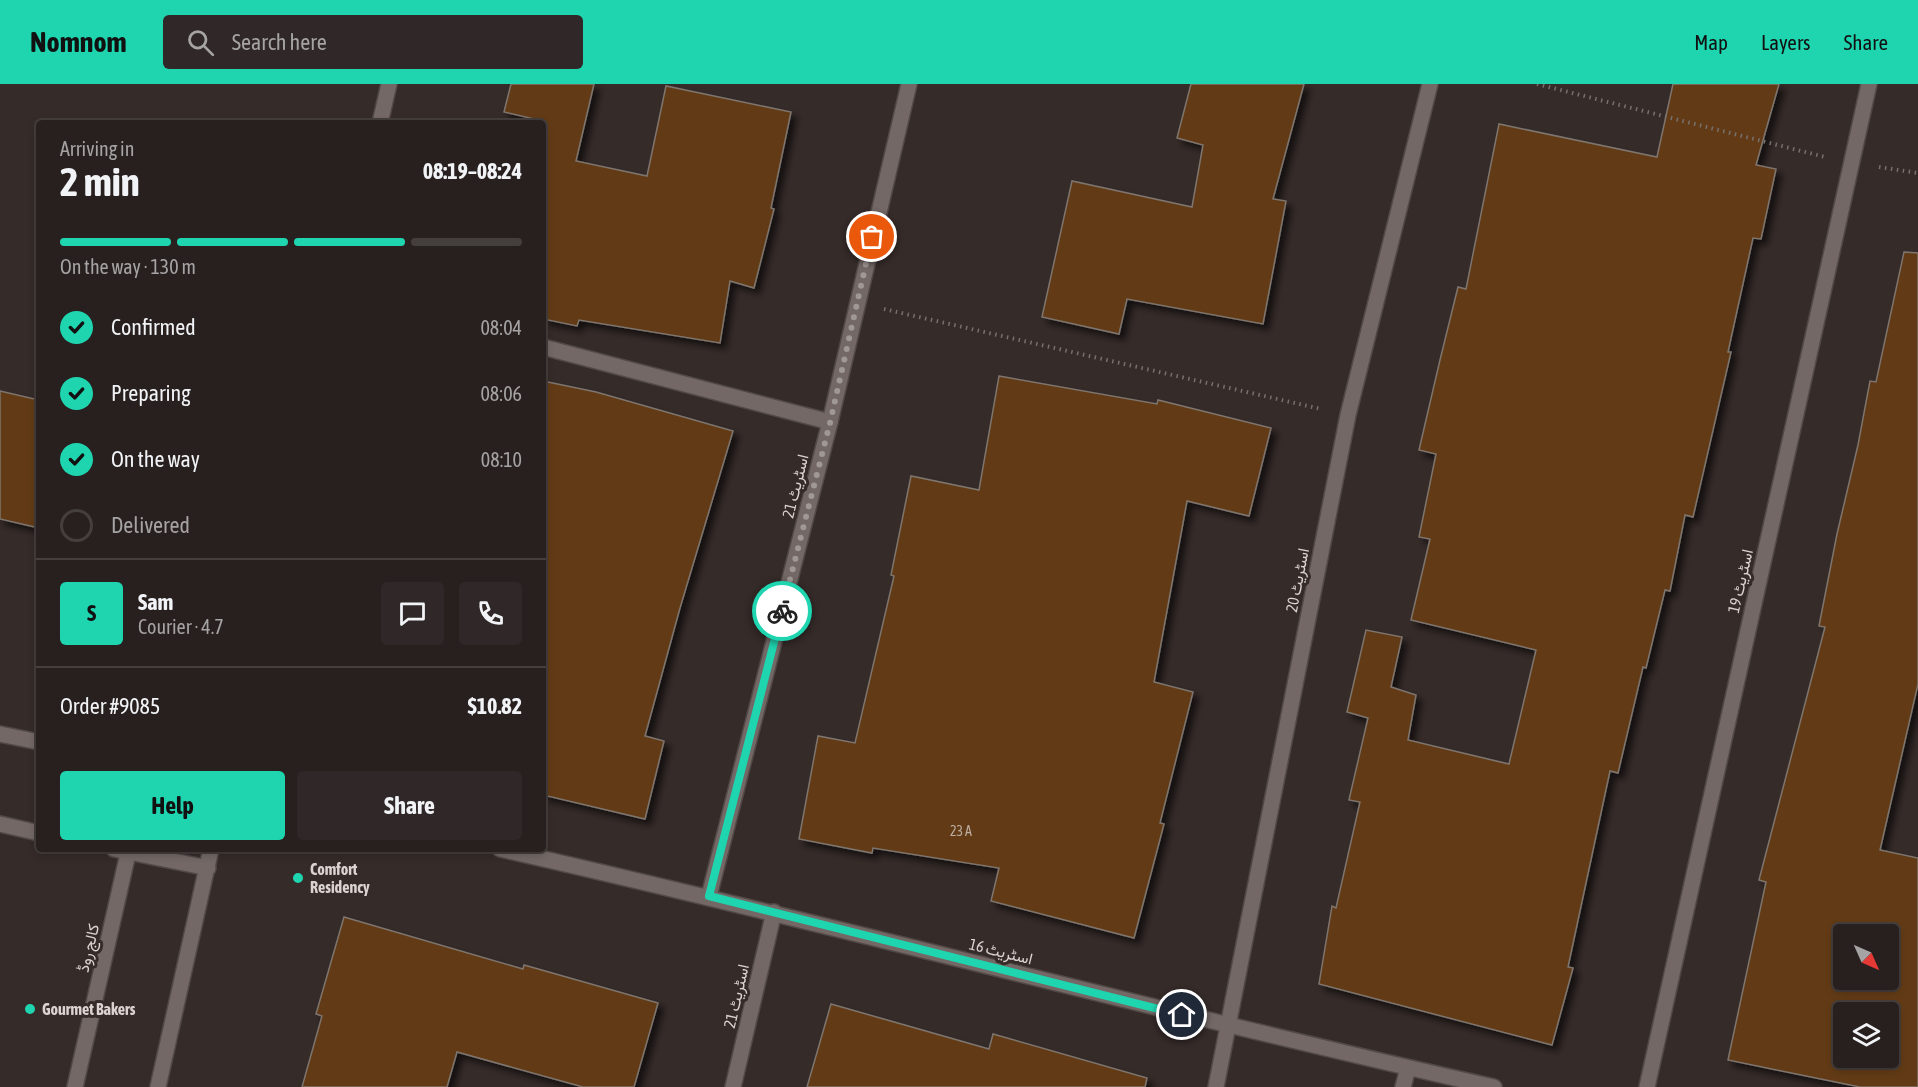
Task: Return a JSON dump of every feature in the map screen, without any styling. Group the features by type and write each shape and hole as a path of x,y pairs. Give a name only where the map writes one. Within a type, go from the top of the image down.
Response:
{"street":[{"path":"381,120 389,84"},
{"name":"اسٹریٹ 21","path":"709,896 830,423 909,84"},
{"name":"اسٹریٹ 20","path":"1216,1087 1348,415 1430,84"},
{"name":"اسٹریٹ 19","path":"1647,1087 1869,84"},
{"path":"546,348 830,423"},
{"path":"0,734 36,741"},
{"path":"0,824 36,832"},
{"name":"کالج روڈ","path":"75,1087 124,852"},
{"name":"کالج روڈ","path":"133,852 208,868"},
{"path":"158,1087 211,852"},
{"name":"اسٹریٹ 16","path":"513,852 709,896 1227,1027 1494,1087"},
{"name":"اسٹریٹ 21","path":"733,1087 774,912"},
{"path":"1403,1087 1408,1068"}],"path":[{"path":"1537,84 1852,163 1918,173"},
{"path":"857,303 1348,415"}],"building":[{"path":"511,84 594,84 576,161 647,176 666,86 791,112 771,208 774,209 754,288 730,281 720,343 579,320 577,326 546,320 546,120 504,112"},
{"path":"1191,84 1304,84 1273,199 1286,201 1263,324 1127,299 1119,334 1042,317 1072,181 1192,207 1203,145 1177,138"},
{"path":"1673,84 1779,84 1756,165 1776,169 1761,239 1753,238 1728,352 1731,352 1693,517 1685,515 1670,591 1665,590 1646,668 1643,667 1618,773 1610,771 1568,967 1573,968 1552,1045 1319,984 1332,906 1336,908 1360,802 1349,800 1368,718 1347,712 1366,630 1402,637 1391,687 1416,695 1408,740 1509,764 1536,650 1411,620 1430,539 1419,537 1436,454 1419,450 1440,360 1458,287 1466,289 1499,124 1657,157"},
{"path":"1904,252 1918,253 1918,684 1880,850 1918,858 1918,1087 1860,1087 1728,1060 1766,882 1759,880 1825,627 1819,626 1870,381 1876,382"},
{"path":"999,376 1157,404 1158,400 1271,428 1249,516 1187,501 1154,682 1193,692 1160,823 1164,824 1134,938 991,901 999,868 873,848 872,853 799,839 818,736 855,743 894,576 891,575 911,476 979,490"},
{"path":"546,382 596,392 733,431 680,608 645,736 664,741 645,819 546,796"},
{"path":"0,391 36,399 36,527 0,519"},
{"path":"344,917 523,969 524,965 658,1003 634,1087 583,1087 457,1052 447,1087 302,1087 322,1016 316,1014"},
{"path":"831,1004 989,1049 993,1034 1147,1078 1145,1087 807,1087"}],"way so far":[{"path":"782,611 830,423 872,237"}],"place":[{"name":"Comfort Residency","path":"298,878"},
{"name":"Gourmet Bakers","path":"30,1009"}],"route":[{"path":"782,611 709,896 1182,1015"}]}
